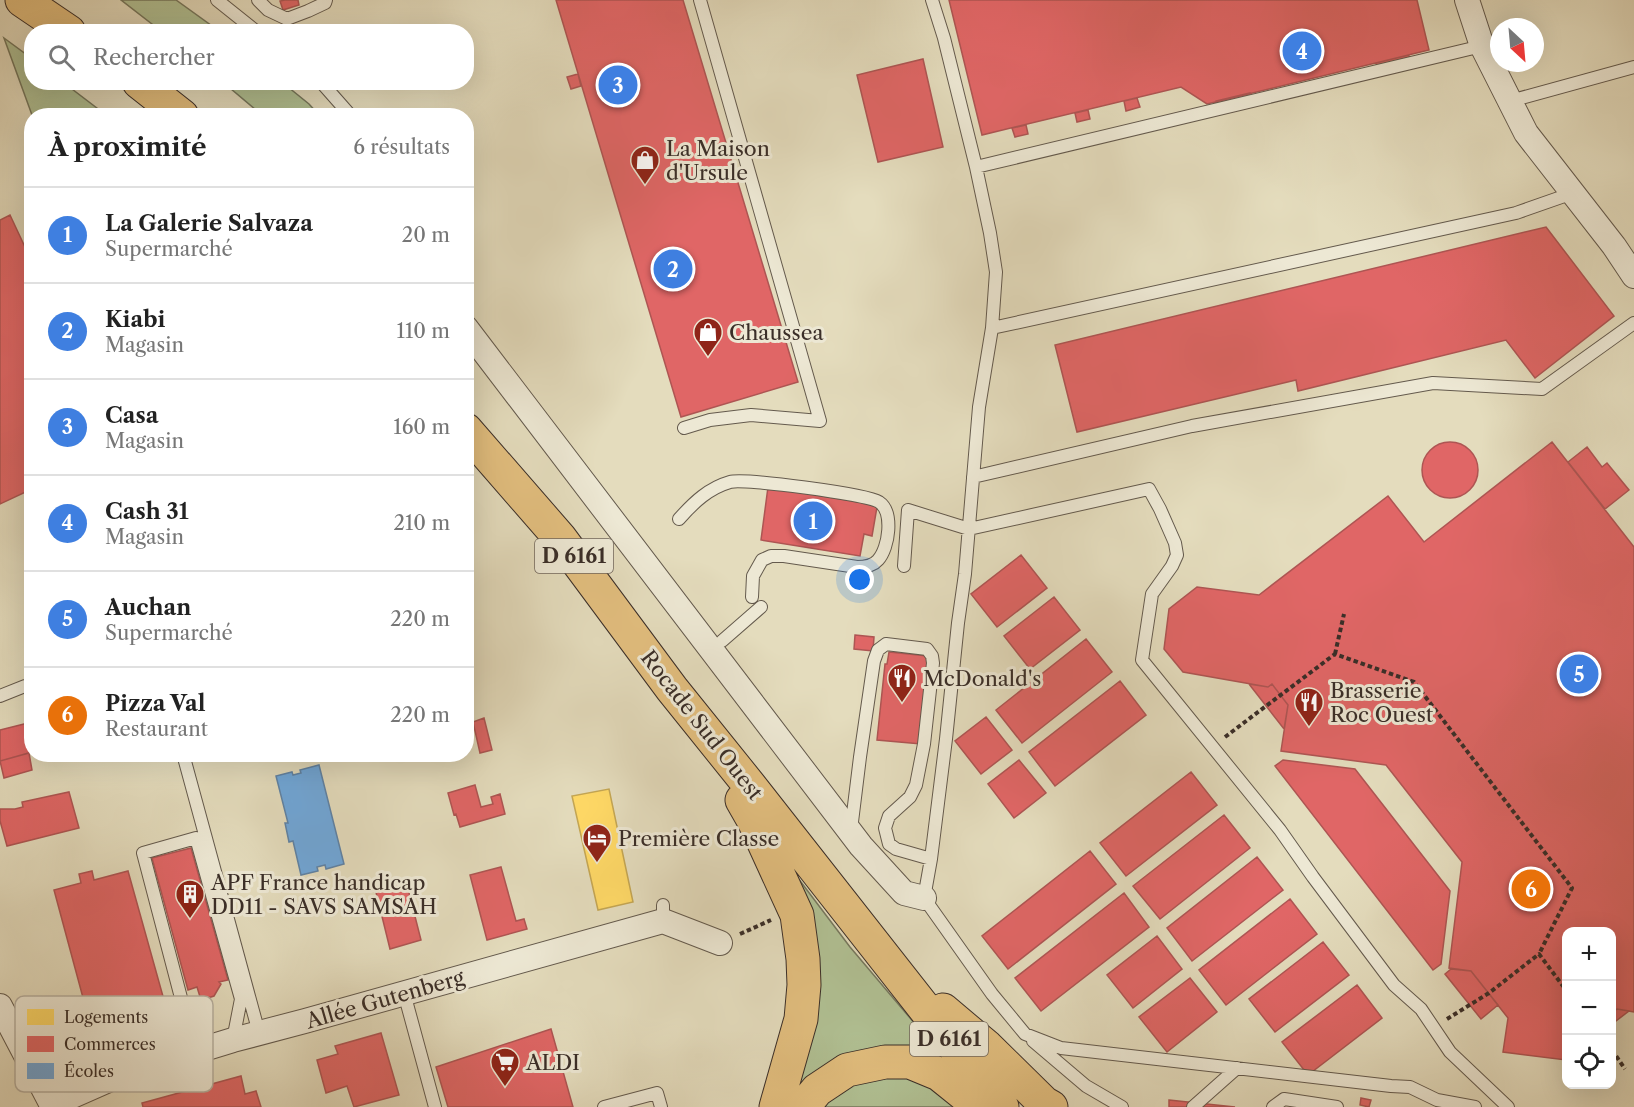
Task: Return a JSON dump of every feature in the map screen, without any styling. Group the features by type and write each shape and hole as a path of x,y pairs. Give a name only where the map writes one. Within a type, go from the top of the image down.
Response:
{"main road":[{"path":"22,0 57,24"},
{"path":"149,90 172,108"},
{"name":"Rocade Sud Ouest","path":"474,439 560,538 672,689 1002,1107"},
{"path":"672,689 754,821 797,915 804,985 801,1019 776,1107"},
{"path":"895,971 987,1047 1044,1103 1051,1107"},
{"path":"803,1107 817,1090 847,1070 885,1062 910,1062 939,1074 980,1107"}],"street":[{"path":"1467,0 1482,46 1526,133 1614,246 1634,276"},
{"path":"474,338 851,833 904,893 924,898"},
{"name":"Allée Gutenberg","path":"213,1046 404,993 569,940 663,913 720,943"},
{"path":"0,1006 15,1035"},
{"path":"45,1092 52,1106"},
{"name":"Allée Gutenberg","path":"52,1106 83,1092"}],"lane":[{"path":"217,0 247,24"},
{"path":"258,0 268,10 287,19 317,7 326,0"},
{"path":"684,428 710,420 751,415 820,421 700,0"},
{"path":"932,0 944,38 976,167 996,272 992,328 979,407 965,574 931,859 924,898 992,994 1025,1034 1086,1086 1122,1107"},
{"path":"976,167 1482,46"},
{"path":"1510,101 1634,67"},
{"path":"328,90 344,108"},
{"path":"992,328 1516,213 1573,193"},
{"path":"973,477 1192,426 1433,382 1542,389 1634,323"},
{"path":"679,519 693,503 714,487 733,481 760,482 862,496 880,502 888,515 889,529 884,550 878,561 868,566 857,567 771,556 762,560 753,576 752,597"},
{"path":"904,566 908,510 969,529 1149,489 1175,543 1177,555 1152,594 1142,660 1280,830 1394,985 1421,1009 1450,1052 1508,1107"},
{"path":"722,641 761,607"},
{"path":"851,833 874,661 878,650 886,644 927,649 932,656 933,663 924,744 916,785 910,797 890,816 885,828 889,844 896,849 931,859"},
{"path":"0,696 24,686"},
{"path":"185,762 259,1033"},
{"path":"181,996 143,853 196,838 241,999 233,1040"},
{"path":"404,993 435,1107"},
{"path":"1025,1034 1060,1048 1410,1087 1437,1100 1475,1107"},
{"path":"1193,1107 1237,1068"},
{"path":"604,1107 657,1092 661,1107"},
{"path":"1273,1107 1284,1099 1337,1107"}],"path":[{"path":"1212,747 1335,654 1344,614"},
{"path":"1335,654 1414,682 1572,888 1539,954 1489,993 1434,1028"},
{"path":"1539,954 1562,985"},
{"path":"1616,1057 1625,1069"}],"green space":[{"path":"121,0 176,0 209,24 152,24"},
{"path":"4,38 24,53 24,90 73,90 97,108 29,108"},
{"path":"232,90 292,90 313,108 254,108"},
{"path":"773,845 850,947 965,1083 928,1057 792,1107 806,1026"},
{"path":"903,1071 965,1107 815,1107 844,1079"}],"building: Logements":[{"path":"609,789 633,902 598,910 572,796"}],"building: Commerces":[{"path":"298,0 299,5 283,10 280,1"},
{"path":"556,0 683,0 798,382 681,417"},
{"path":"949,0 1417,0 1429,50 1207,104 1181,87 982,135"},
{"path":"1409,55 1411,64 1379,72 1376,63"},
{"path":"923,59 943,147 878,162 857,75"},
{"path":"578,74 581,86 571,89 567,77"},
{"path":"1250,93 1252,103 1218,111 1216,101"},
{"path":"1137,98 1140,107 1126,111 1124,101"},
{"path":"1088,110 1090,119 1077,122 1075,113"},
{"path":"1026,125 1028,134 1015,137 1012,128"},
{"path":"10,215 24,245 24,493 0,504 0,220"},
{"path":"1546,227 1614,316 1535,378 1506,340 1298,391 1296,380 1077,432 1055,345"},
{"path":"1450,442 1461,444 1470,450 1476,459 1478,470 1476,481 1470,490 1461,496 1450,498 1439,496 1430,490 1424,481 1422,470 1424,459 1430,450 1439,444"},
{"path":"1552,442 1634,547 1634,1012 1616,1010 1616,927 1562,927 1562,1059 1503,1052 1508,1018 1471,971 1449,968 1462,862 1386,765 1281,751 1288,705 1272,684 1268,687 1183,672 1164,649 1169,609 1197,587 1259,595 1388,496 1424,542"},
{"path":"1587,447 1602,467 1607,463 1629,490 1605,509 1568,462"},
{"path":"768,487 877,507 872,536 864,534 860,556 761,540"},
{"path":"1021,555 1047,588 997,627 971,594"},
{"path":"1054,597 1080,630 1030,669 1004,636"},
{"path":"855,635 874,637 873,651 854,649"},
{"path":"1086,639 1112,672 1022,743 996,710"},
{"path":"889,652 928,656 921,744 877,740 885,664 887,664"},
{"path":"1120,681 1146,715 1055,786 1029,752"},
{"path":"1249,684 1268,687 1272,684 1288,705 1284,729"},
{"path":"986,717 1012,750 981,774 955,741"},
{"path":"484,718 492,750 480,753 474,722"},
{"path":"24,724 24,754 0,761 0,730"},
{"path":"24,754 24,762 31,762 32,770 4,778 0,761"},
{"path":"1019,760 1046,793 1014,818 988,784"},
{"path":"1283,760 1355,769 1450,891 1441,964 1433,970 1275,766"},
{"path":"1191,772 1217,805 1126,876 1100,843"},
{"path":"475,785 481,807 493,804 491,797 500,794 505,814 460,827 448,793"},
{"path":"69,792 79,828 7,846 0,821 0,809 15,809 23,807 22,802"},
{"path":"1224,815 1250,848 1160,919 1133,886"},
{"name":"APF France handicap DD11 - SAVS SAMSAH","path":"191,848 228,980 219,982 221,984 214,996 200,996 197,987 188,990 152,858"},
{"path":"1090,851 1116,884 1008,969 982,936"},
{"path":"1257,857 1283,890 1192,961 1167,928"},
{"path":"501,867 516,921 524,919 527,929 487,940 470,875"},
{"path":"92,871 94,880 128,871 163,996 83,996 54,890 81,883 79,874"},
{"path":"406,881 421,940 390,949 375,888"},
{"path":"1124,893 1149,927 1041,1011 1015,978"},
{"path":"1290,899 1317,934 1226,1005 1199,970"},
{"path":"1157,936 1182,969 1133,1008 1107,975"},
{"path":"1323,942 1349,975 1275,1032 1249,999"},
{"path":"1451,969 1471,971 1498,1005 1481,1019 1445,974"},
{"path":"1190,978 1217,1012 1167,1052 1139,1017"},
{"path":"1357,985 1382,1018 1308,1075 1282,1042"},
{"path":"1617,1009 1629,1011 1616,1021"},
{"name":"ALDI","path":"551,1029 573,1107 448,1107 436,1067"},
{"path":"381,1033 399,1095 354,1107 347,1086 326,1093 317,1060 338,1054 335,1046"},
{"path":"241,1076 245,1094 256,1091 261,1107 143,1107 142,1103 182,1092 213,1092 213,1084"},
{"path":"1361,1098 1371,1100 1369,1107 1360,1105"},
{"path":"1169,1100 1235,1107 1169,1107"}],"building: Écoles":[{"path":"319,765 344,864 326,869 325,865 317,867 318,871 301,875 293,841 289,842 285,823 288,823 276,776 292,772 293,775 301,773 300,770"}],"place":[{"name":"Cash 31","path":"1302,51"},
{"name":"Casa","path":"618,85"},
{"name":"La Maison d'Ursule","path":"645,186"},
{"name":"Kiabi","path":"673,269"},
{"name":"Chaussea","path":"708,358"},
{"name":"La Galerie Salvaza","path":"813,521"},
{"name":"Auchan","path":"1579,674"},
{"name":"McDonald's","path":"902,704"},
{"name":"Brasserie Roc Ouest","path":"1309,728"},
{"name":"Première Classe","path":"597,864"},
{"name":"Pizza Val","path":"1531,889"},
{"name":"APF France handicap DD11 - SAVS SAMSAH","path":"190,920"},
{"name":"ALDI","path":"505,1088"}]}
